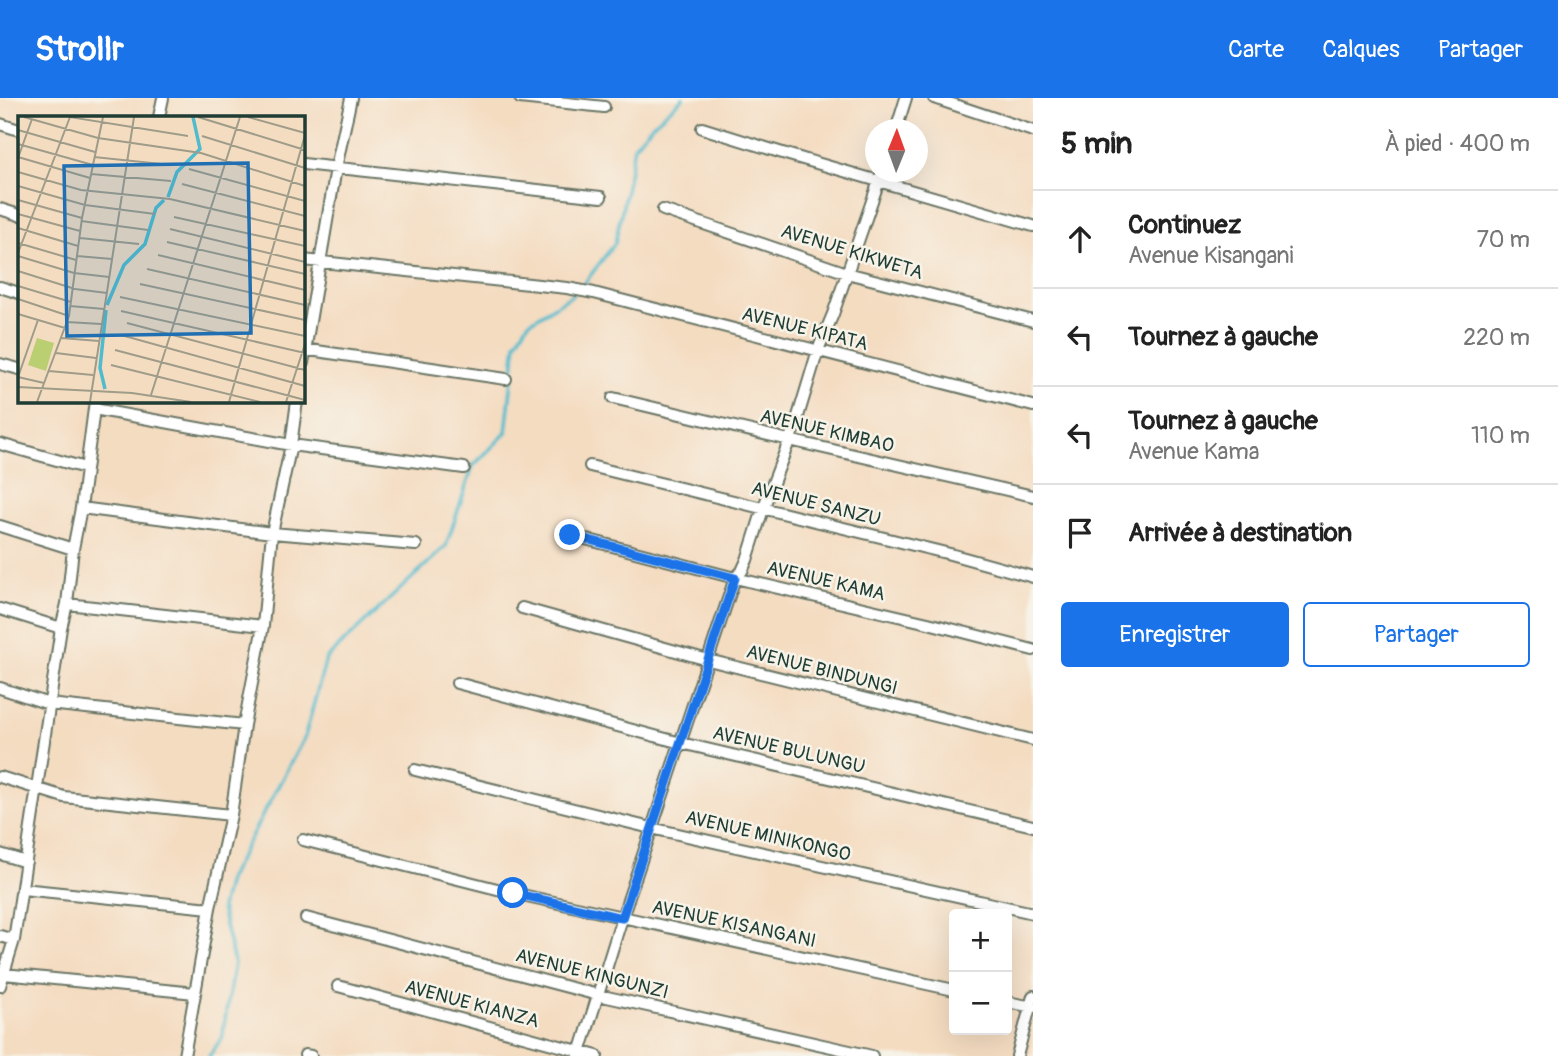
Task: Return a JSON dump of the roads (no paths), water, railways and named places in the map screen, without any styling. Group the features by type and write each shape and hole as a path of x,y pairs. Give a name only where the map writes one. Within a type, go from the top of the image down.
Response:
{"street":[{"path":"159,116 163,98"},
{"path":"351,98 304,349 506,379"},
{"path":"520,98 604,107"},
{"path":"899,119 906,98"},
{"path":"934,98 1033,131"},
{"path":"0,124 18,130"},
{"path":"702,128 865,172"},
{"path":"304,164 601,197"},
{"path":"580,1054 622,918 735,578 742,572 747,561 878,182"},
{"path":"898,182 1033,226"},
{"path":"0,209 18,215"},
{"name":"AVENUE KIKWETA","path":"663,210 848,272 1033,321"},
{"name":"AVENUE KIPATA","path":"304,260 594,293 1033,406"},
{"path":"0,287 18,293"},
{"path":"0,364 18,369"},
{"name":"AVENUE KIMBAO","path":"613,398 1033,496"},
{"path":"184,1056 210,908 231,815 244,725 263,625 272,533 291,445 297,402"},
{"path":"0,986 14,940 81,508 94,405 291,445 464,468"},
{"path":"0,444 85,468"},
{"name":"AVENUE SANZU","path":"590,466 950,554 1033,577"},
{"path":"81,508 272,533 416,545"},
{"path":"0,526 73,549"},
{"name":"AVENUE KAMA","path":"570,535 1033,650"},
{"path":"66,604 263,625"},
{"path":"0,608 61,628"},
{"name":"AVENUE BINDUNGI","path":"522,608 708,660 1033,740"},
{"name":"AVENUE BULUNGU","path":"457,683 681,743 1033,826"},
{"path":"0,688 50,704 244,725"},
{"name":"AVENUE MINIKONGO","path":"415,769 652,828 1033,913"},
{"path":"0,777 64,797 231,815"},
{"name":"AVENUE KISANGANI","path":"303,840 500,890 949,989"},
{"path":"0,854 26,862"},
{"path":"22,889 210,908"},
{"name":"AVENUE KINGUNZI","path":"306,918 598,995 872,1056"},
{"path":"0,936 14,940"},
{"path":"4,974 195,993"},
{"name":"AVENUE KIANZA","path":"338,986 580,1054 597,1056"},
{"path":"1012,1002 1032,1003 1017,1056"}],"waterway":[{"path":"580,289 615,243 634,146 653,124 683,98"},
{"path":"209,1056 222,1038 234,963 221,908 228,880 305,736 326,659 446,546 473,466 506,433 516,343 528,323 574,294"}]}
